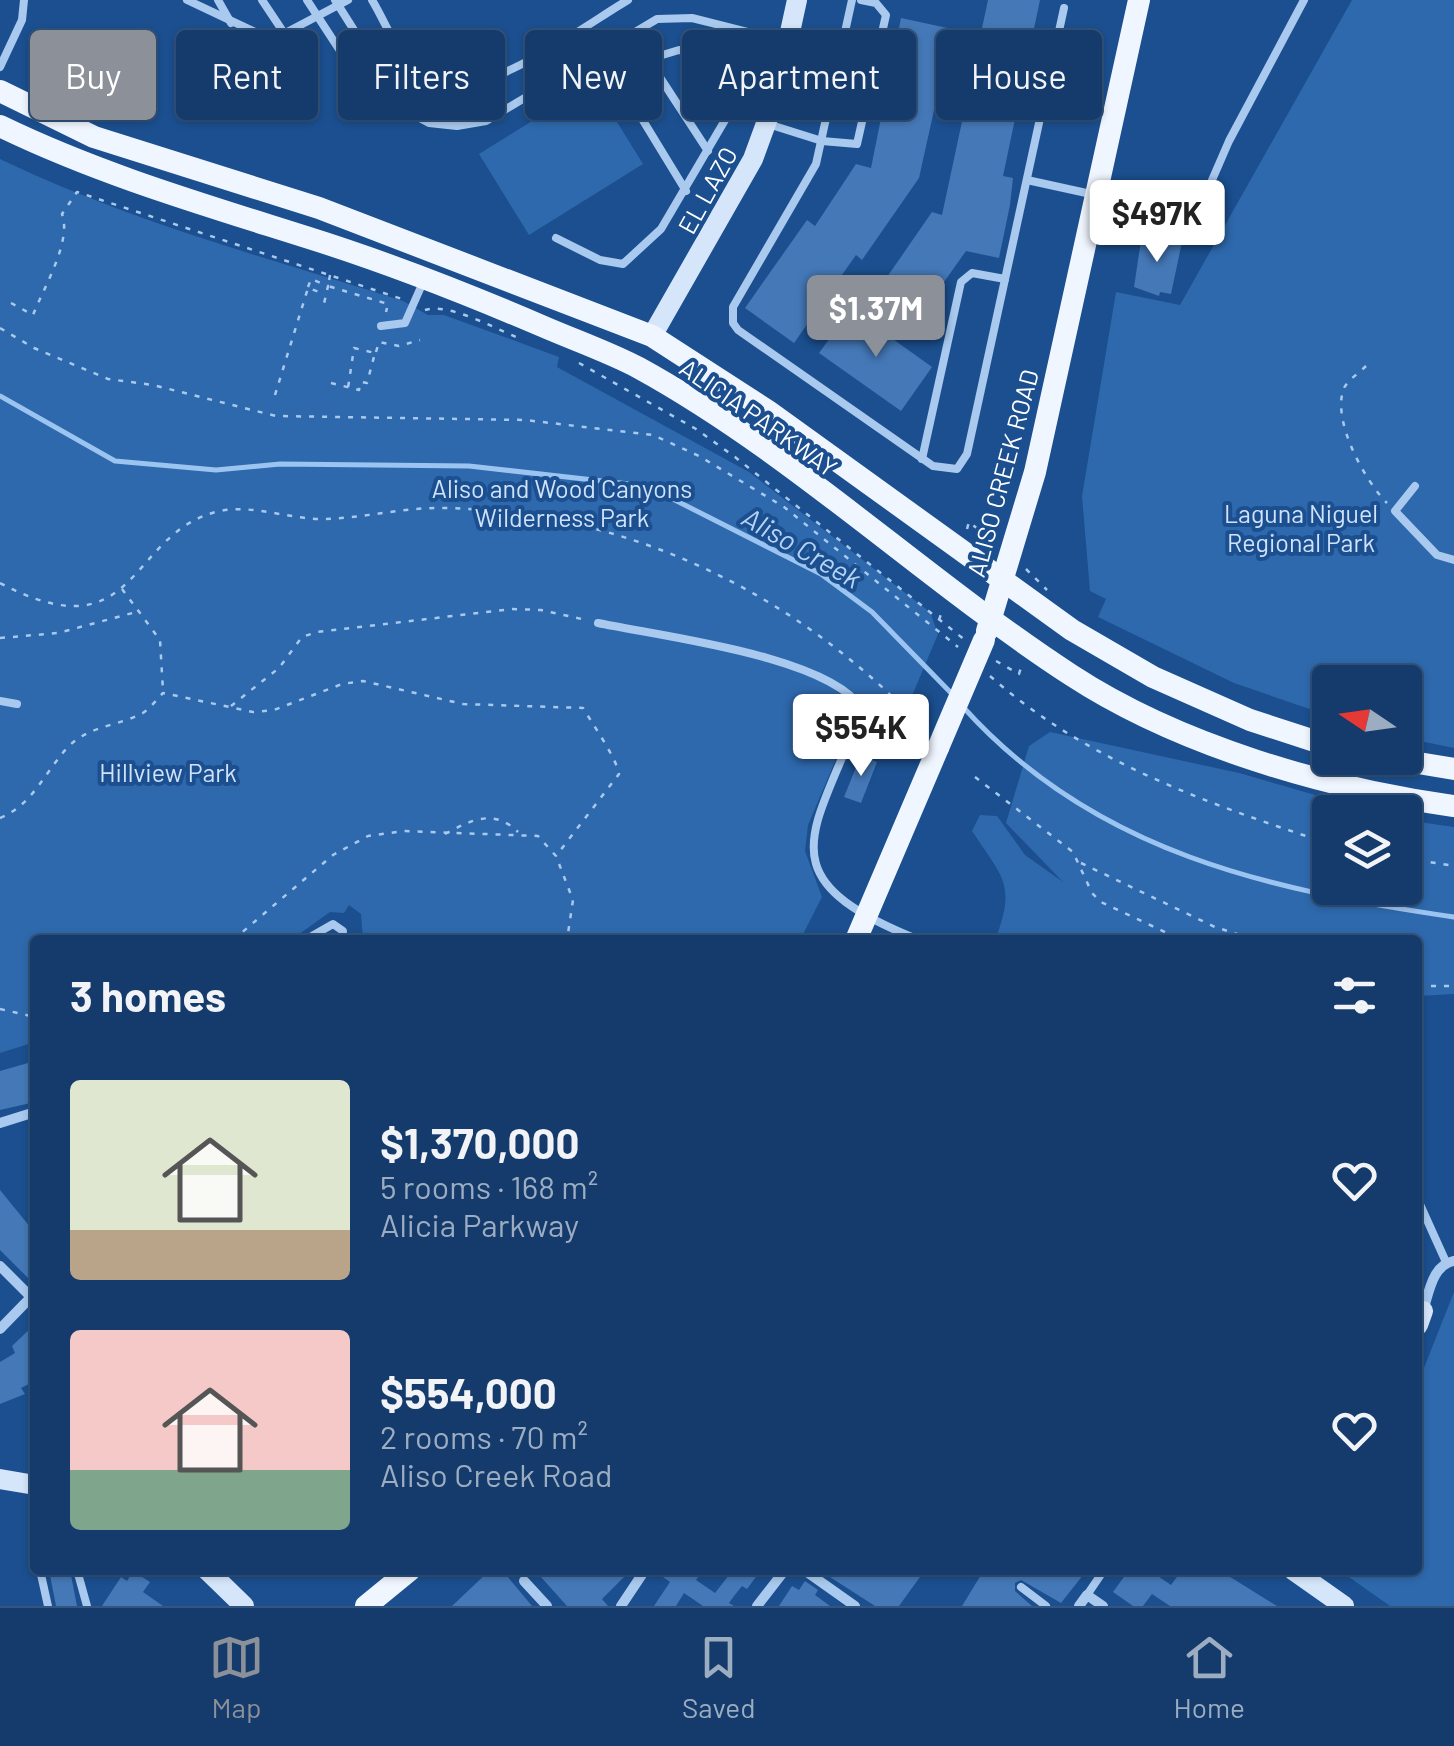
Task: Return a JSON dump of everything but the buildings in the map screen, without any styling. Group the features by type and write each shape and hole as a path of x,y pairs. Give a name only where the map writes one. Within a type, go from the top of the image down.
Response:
{"main road":[{"name":"ALISO CREEK ROAD","path":"861,929 985,636 1035,472 1139,0"},
{"name":"ALICIA PARKWAY","path":"0,92 94,137 319,208 652,336 768,411 1072,630 1154,677 1250,720 1312,740"},
{"name":"ALICIA PARKWAY","path":"0,126 62,156 148,188 424,280 636,367 801,478 985,636 1237,752 1330,782 1454,806"},
{"path":"1422,764 1454,769"},
{"path":"366,1606 404,1575"}],"street":[{"name":"EL LAZO","path":"791,30 797,0"},
{"name":"EL LAZO","path":"652,336 734,197 769,120"},
{"path":"0,1124 30,1114"},
{"path":"1422,1312 1436,1274 1450,1261"},
{"path":"0,1266 30,1292"},
{"path":"0,1328 30,1298"},
{"path":"0,1479 30,1483"},
{"path":"212,1575 244,1606"},
{"path":"621,1606 642,1575"},
{"path":"757,1606 780,1575"},
{"path":"811,1575 855,1606"},
{"path":"1300,1575 1342,1605"},
{"path":"524,1581 547,1606"},
{"path":"1079,1606 1087,1596 1102,1606"}],"lane":[{"path":"0,67 22,20 24,0"},
{"path":"187,0 248,30"},
{"path":"218,0 232,23"},
{"path":"262,0 282,30"},
{"path":"308,0 338,48"},
{"path":"296,30 348,0"},
{"path":"372,0 418,79 441,90 484,85 628,0"},
{"path":"852,0 816,164 733,306 733,323 940,470 957,469 963,463 1064,8"},
{"path":"768,124 850,147 860,138 886,15 876,4 861,0"},
{"path":"1027,180 1196,218 1229,141 1304,0"},
{"path":"337,3 354,30"},
{"path":"633,30 673,17 733,30"},
{"path":"556,238 600,260 623,264 661,229 686,191 728,115 690,52 679,50 662,55"},
{"path":"662,80 708,151"},
{"path":"424,120 456,126 486,120"},
{"path":"640,120 686,191"},
{"path":"922,459 961,282 972,272 1005,279"},
{"path":"381,326 405,322 424,280"},
{"path":"1416,486 1395,510 1437,555 1454,560"},
{"path":"598,623 800,666 856,700 862,709 817,817 813,858 833,895 861,929 893,935"},
{"path":"0,700 17,704"},
{"path":"314,935 333,924 343,935"},
{"path":"1422,1208 1450,1261"},
{"path":"41,1575 48,1606"},
{"path":"78,1575 87,1606"},
{"path":"1087,1596 1101,1575"},
{"path":"1022,1587 1046,1606"}],"path":[{"path":"11,303 33,315 64,237 66,223 62,214 76,192 400,296 402,309"},
{"path":"323,308 330,274"},
{"path":"275,395 310,280 388,304 387,316 392,317"},
{"path":"308,288 325,294"},
{"path":"414,306 460,316 525,340"},
{"path":"0,328 34,348 108,379 153,385 276,416 525,420 653,436 699,456 784,506 926,618"},
{"path":"331,383 359,390 361,382 366,383 379,342 399,346 420,340"},
{"path":"348,388 354,348 375,353"},
{"path":"572,360 696,430 985,636"},
{"path":"1366,366 1345,385 1341,404 1358,458 1381,497"},
{"path":"0,583 41,603 88,603 122,588 174,536 220,511 323,519 422,508 507,512 604,531 704,566 798,618 902,706 890,751"},
{"path":"0,818 16,812 37,790 70,744 105,725 143,714 163,693 164,656 160,640 122,588"},
{"path":"230,707 278,668 302,637 316,632 512,609 541,610 598,623"},
{"path":"0,638 58,632 140,611"},
{"path":"163,693 230,707 274,710 342,684 363,682 463,704 582,708 602,745 614,757 619,774 556,856"},
{"path":"1013,697 1080,743 1208,803 1312,838"},
{"path":"974,777 1073,852 1092,893 1102,902 1171,935"},
{"path":"445,834 480,817 505,822 518,834"},
{"path":"239,935 349,844 394,831 538,836 556,856 573,900 568,935"},
{"path":"1422,861 1454,866"},
{"path":"1080,862 1215,927 1240,935"},
{"path":"1422,986 1454,986"},
{"path":"0,1009 30,1016"}],"green space":[{"name":"Laguna Niguel Regional Park","path":"1352,0 1454,0 1454,748 1422,741 1422,665 1312,665 1312,710 1234,683 1098,617 1106,599 1090,591 1082,496 1116,292 1180,305"},
{"path":"534,120 616,120 643,164 529,235 479,154"},
{"path":"0,159 148,220 403,301 428,315 444,315 559,357 557,367 749,472 930,612 938,634 901,722 861,700 808,825 805,851 822,897 803,935 363,935 361,914 349,905 344,913 330,912 298,935 30,935 30,1044 0,1053"},
{"path":"1050,732 1239,773 1315,795 1312,795 1312,905 1422,905 1422,822 1454,827 1454,994 1422,996 1422,935 997,935 1005,893 998,871 972,831 980,815 997,816 1025,855 1063,882 1006,823 1029,746"},
{"path":"1454,1292 1454,1606 1390,1606 1346,1575 1422,1575 1422,1373"}],"waterway":[{"name":"Aliso Creek","path":"0,396 115,461 216,470 280,464 469,466 629,484 661,493 821,574 872,612 954,696"},
{"name":"Aliso Creek","path":"964,708 1015,758 1070,798 1128,831 1189,857 1253,877 1318,893 1454,917"}],"park label":[{"name":"Aliso and Wood Canyons Wilderness Park","path":"562,502"},
{"name":"Hillview Park","path":"168,772"}]}
